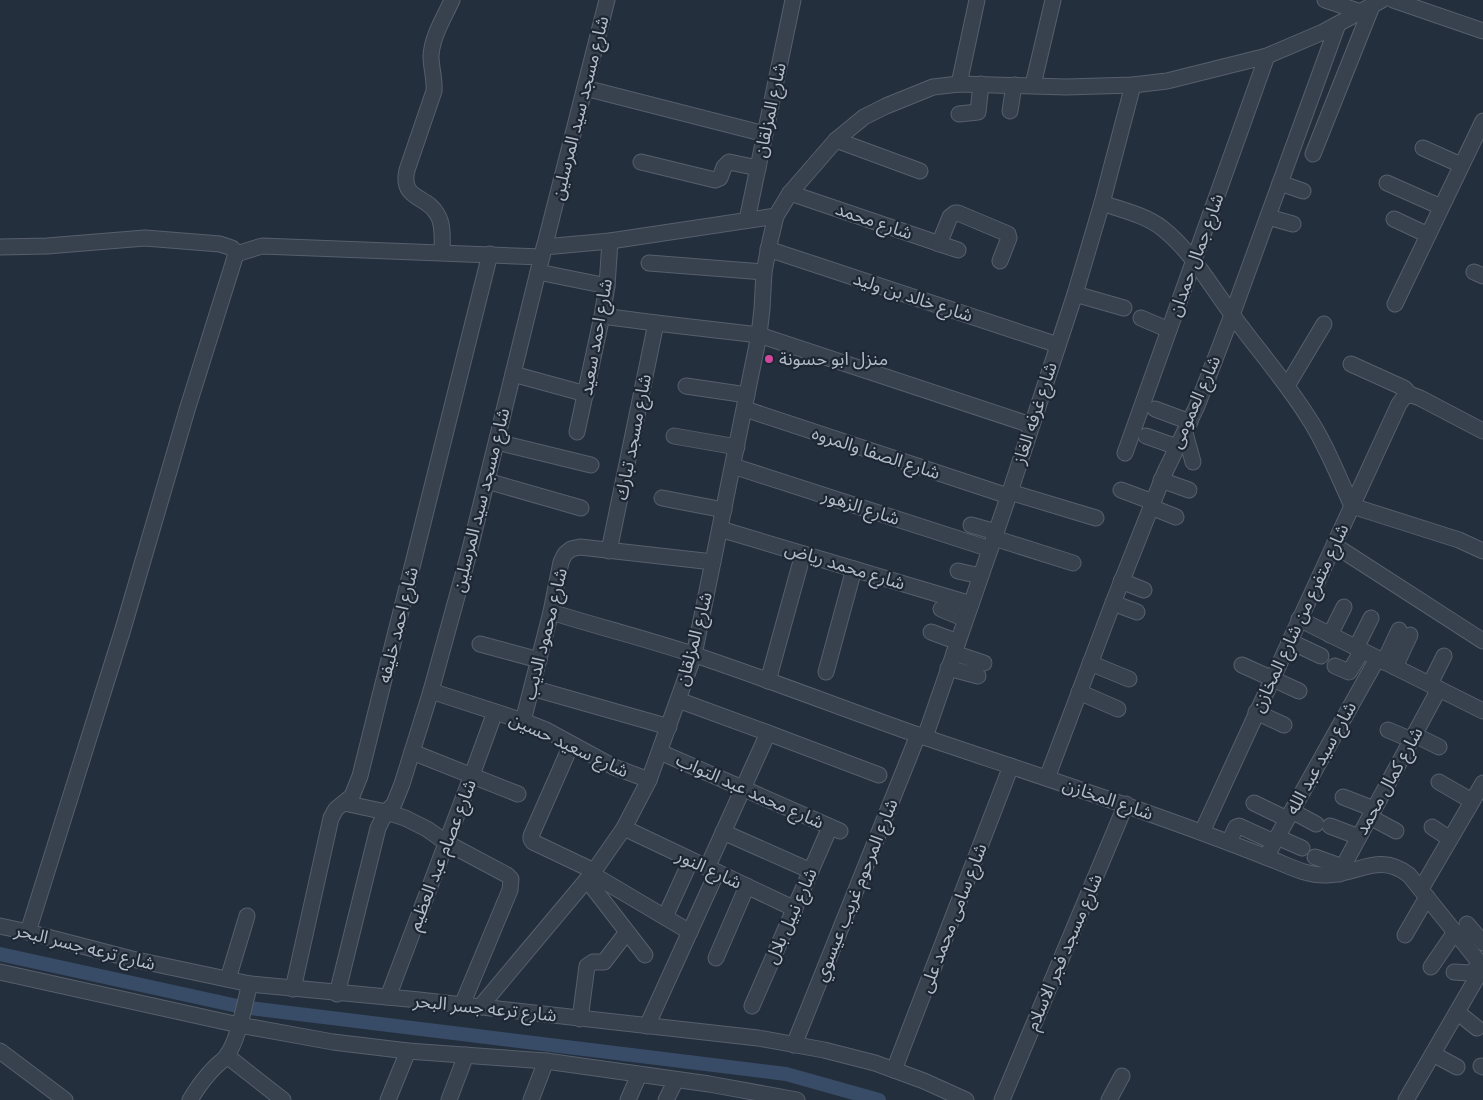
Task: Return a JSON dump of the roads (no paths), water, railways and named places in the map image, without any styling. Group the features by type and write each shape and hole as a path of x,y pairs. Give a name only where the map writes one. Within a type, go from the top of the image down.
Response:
{"street":[{"path":"442,252 441,225 438,214 430,206 413,195 406,186 405,181 407,170 434,92 433,46 452,0"},
{"name":"شارع مسجد سيد المرسلين","path":"337,994 378,828 398,795 431,691 469,552 607,0"},
{"name":"شارع المزلقان","path":"747,220 793,0"},
{"path":"959,84 977,0"},
{"path":"1033,85 1052,0"},
{"path":"1313,154 1372,6 1325,0"},
{"path":"1393,0 1483,31"},
{"name":"شارع المزلقان","path":"480,1008 591,875 624,828 649,780 694,655 759,334 764,272 776,216 790,193 836,140 864,117 933,87 959,84 1014,84 1066,87 1133,85 1167,81 1267,56 1338,24 1372,6"},
{"name":"شارع العمومى","path":"1047,778 1161,480 1187,427 1232,315 1338,24"},
{"name":"شارع جمال حمدان","path":"1125,453 1267,56"},
{"path":"959,114 976,114 979,112 981,84"},
{"path":"1010,111 1014,84"},
{"name":"شارع غرفه الغاز","path":"922,736 966,619 1075,294 1102,203 1133,85"},
{"path":"585,88 765,134"},
{"path":"1395,304 1483,121"},
{"path":"836,140 920,171"},
{"path":"1423,148 1461,165"},
{"path":"641,162 714,180 720,178 724,167 729,162 758,168"},
{"path":"1280,183 1303,191"},
{"path":"1387,183 1441,207"},
{"name":"شارع محمد","path":"790,193 958,250"},
{"path":"1102,203 1137,215 1160,226 1194,260 1232,315 1287,386 1315,429 1352,506 1459,540 1483,551"},
{"path":"939,244 950,217 958,213 1008,234 1009,238 1000,261"},
{"path":"236,254 262,246 490,254 543,252 776,216"},
{"path":"1268,217 1293,224"},
{"path":"1394,220 1428,235"},
{"path":"0,247 46,246 145,238 220,244 232,248 236,254"},
{"name":"شارع احمد سعيد","path":"577,432 602,316 607,286 610,241"},
{"name":"شارع خالد بن وليد","path":"768,249 1058,345"},
{"path":"28,932 123,629 184,420 236,254"},
{"name":"شارع احمد خليفه","path":"293,989 331,818 336,809 352,796 360,776 490,254"},
{"path":"649,263 764,272"},
{"path":"538,272 607,286"},
{"path":"1075,294 1124,308"},
{"path":"602,316 759,334 1030,425"},
{"path":"1141,318 1168,330"},
{"name":"شارع مسجد تبارك","path":"609,551 656,323"},
{"path":"1287,386 1324,324"},
{"path":"1351,364 1404,388 1406,391 1402,400"},
{"path":"514,374 586,394"},
{"name":"شارع الصفا والمروه","path":"686,386 746,402 1009,494 1096,518"},
{"path":"1402,400 1412,395 1420,398 1483,431"},
{"name":"شارع متفرع من شارع المخازن","path":"1202,832 1271,679 1402,400"},
{"path":"1155,410 1187,427 1192,462"},
{"path":"674,436 737,447"},
{"path":"1146,436 1177,447"},
{"path":"497,442 592,465"},
{"name":"شارع الزهور","path":"733,466 993,539"},
{"path":"1161,480 1189,490"},
{"path":"487,481 581,508"},
{"path":"1121,490 1176,517"},
{"path":"662,498 724,510"},
{"path":"971,525 993,539 1073,563"},
{"name":"شارع محمد رياض","path":"720,529 971,604"},
{"path":"1334,544 1483,641"},
{"name":"شارع محمود الديب","path":"523,721 551,612 561,562 565,554 571,549 580,547 609,551"},
{"path":"609,551 713,562"},
{"path":"768,681 804,554"},
{"path":"826,672 854,569"},
{"path":"958,571 980,576"},
{"path":"1121,581 1144,590"},
{"path":"1113,603 1137,612"},
{"path":"1330,635 1344,607"},
{"path":"941,609 966,619"},
{"name":"شارع المخازن","path":"551,612 694,655 922,736 1126,804 1312,874 1326,876 1341,870 1374,864 1387,864 1400,868 1461,928 1482,967"},
{"path":"1335,666 1349,672 1371,618"},
{"path":"1299,619 1483,711"},
{"path":"931,632 956,647 981,670 948,668"},
{"name":"شارع سيد عبد الله","path":"1266,857 1289,815 1405,633"},
{"path":"1289,641 1321,656"},
{"path":"480,644 539,660"},
{"name":"شارع كمال محمد","path":"1341,870 1413,737 1435,686 1444,656"},
{"path":"1090,663 1129,679"},
{"path":"1242,665 1299,691"},
{"path":"532,688 669,727"},
{"name":"شارع سعيد حسين","path":"431,691 546,730 614,768 649,780"},
{"path":"1079,692 1118,709"},
{"path":"678,700 878,775"},
{"name":"شارع عصام عبد العظيم","path":"388,998 495,712"},
{"path":"1256,712 1284,725"},
{"path":"1388,730 1439,747"},
{"path":"647,1026 690,932 724,832 768,733"},
{"name":"شارع المرحوم غريب عيسوي","path":"794,1045 922,736"},
{"path":"571,745 531,839 533,842 690,932"},
{"path":"412,752 518,794"},
{"name":"شارع محمد عبد التواب","path":"660,752 835,829"},
{"name":"شارع سامى محمد على","path":"894,1070 1011,766"},
{"path":"1439,782 1472,801"},
{"path":"1405,935 1450,839 1483,783"},
{"path":"1343,797 1372,813 1396,831"},
{"path":"344,803 386,812 427,828 446,843 507,875 511,880 510,890 462,1005"},
{"path":"1254,803 1359,837"},
{"name":"شارع مسجد فجر الاسلام","path":"1002,1100 1126,804"},
{"path":"1229,842 1236,827 1239,826 1302,848"},
{"path":"1432,827 1450,839"},
{"name":"شارع النور","path":"624,828 795,909"},
{"name":"شارع نبيل بلال","path":"752,1006 811,871 835,829"},
{"path":"724,832 811,871"},
{"path":"1315,857 1341,870"},
{"path":"665,917 691,860"},
{"path":"591,875 627,932 645,955"},
{"path":"716,958 747,886"},
{"path":"228,979 247,916"},
{"name":"شارع ترعه جسر البحر","path":"0,926 132,960 228,979 249,988 293,989 462,1005 758,1038 824,1050 875,1063 924,1081 966,1100"},
{"path":"1432,967 1461,928 1483,943"},
{"path":"580,1019 587,966 593,962 604,962 627,932"},
{"path":"1454,972 1470,973 1482,967"},
{"path":"1406,1100 1482,967"},
{"path":"0,972 333,1042 408,1051 546,1061 797,1100"},
{"path":"190,1100 206,1077 227,1056 236,1037 249,988"},
{"path":"1457,1012 1477,1028"},
{"path":"0,1051 66,1100"},
{"path":"388,1100 408,1051"},
{"path":"1433,1054 1457,1067"},
{"path":"449,1100 466,1055"},
{"path":"227,1056 282,1100"},
{"path":"531,1100 546,1061"},
{"path":"628,1100 639,1075"},
{"path":"1109,1100 1122,1076"},
{"path":"666,1100 676,1080"}],"waterway":[{"path":"0,954 242,1007 786,1074 879,1100"}],"place":[{"name":"منزل ابو حسونة","path":"769,359"}]}
